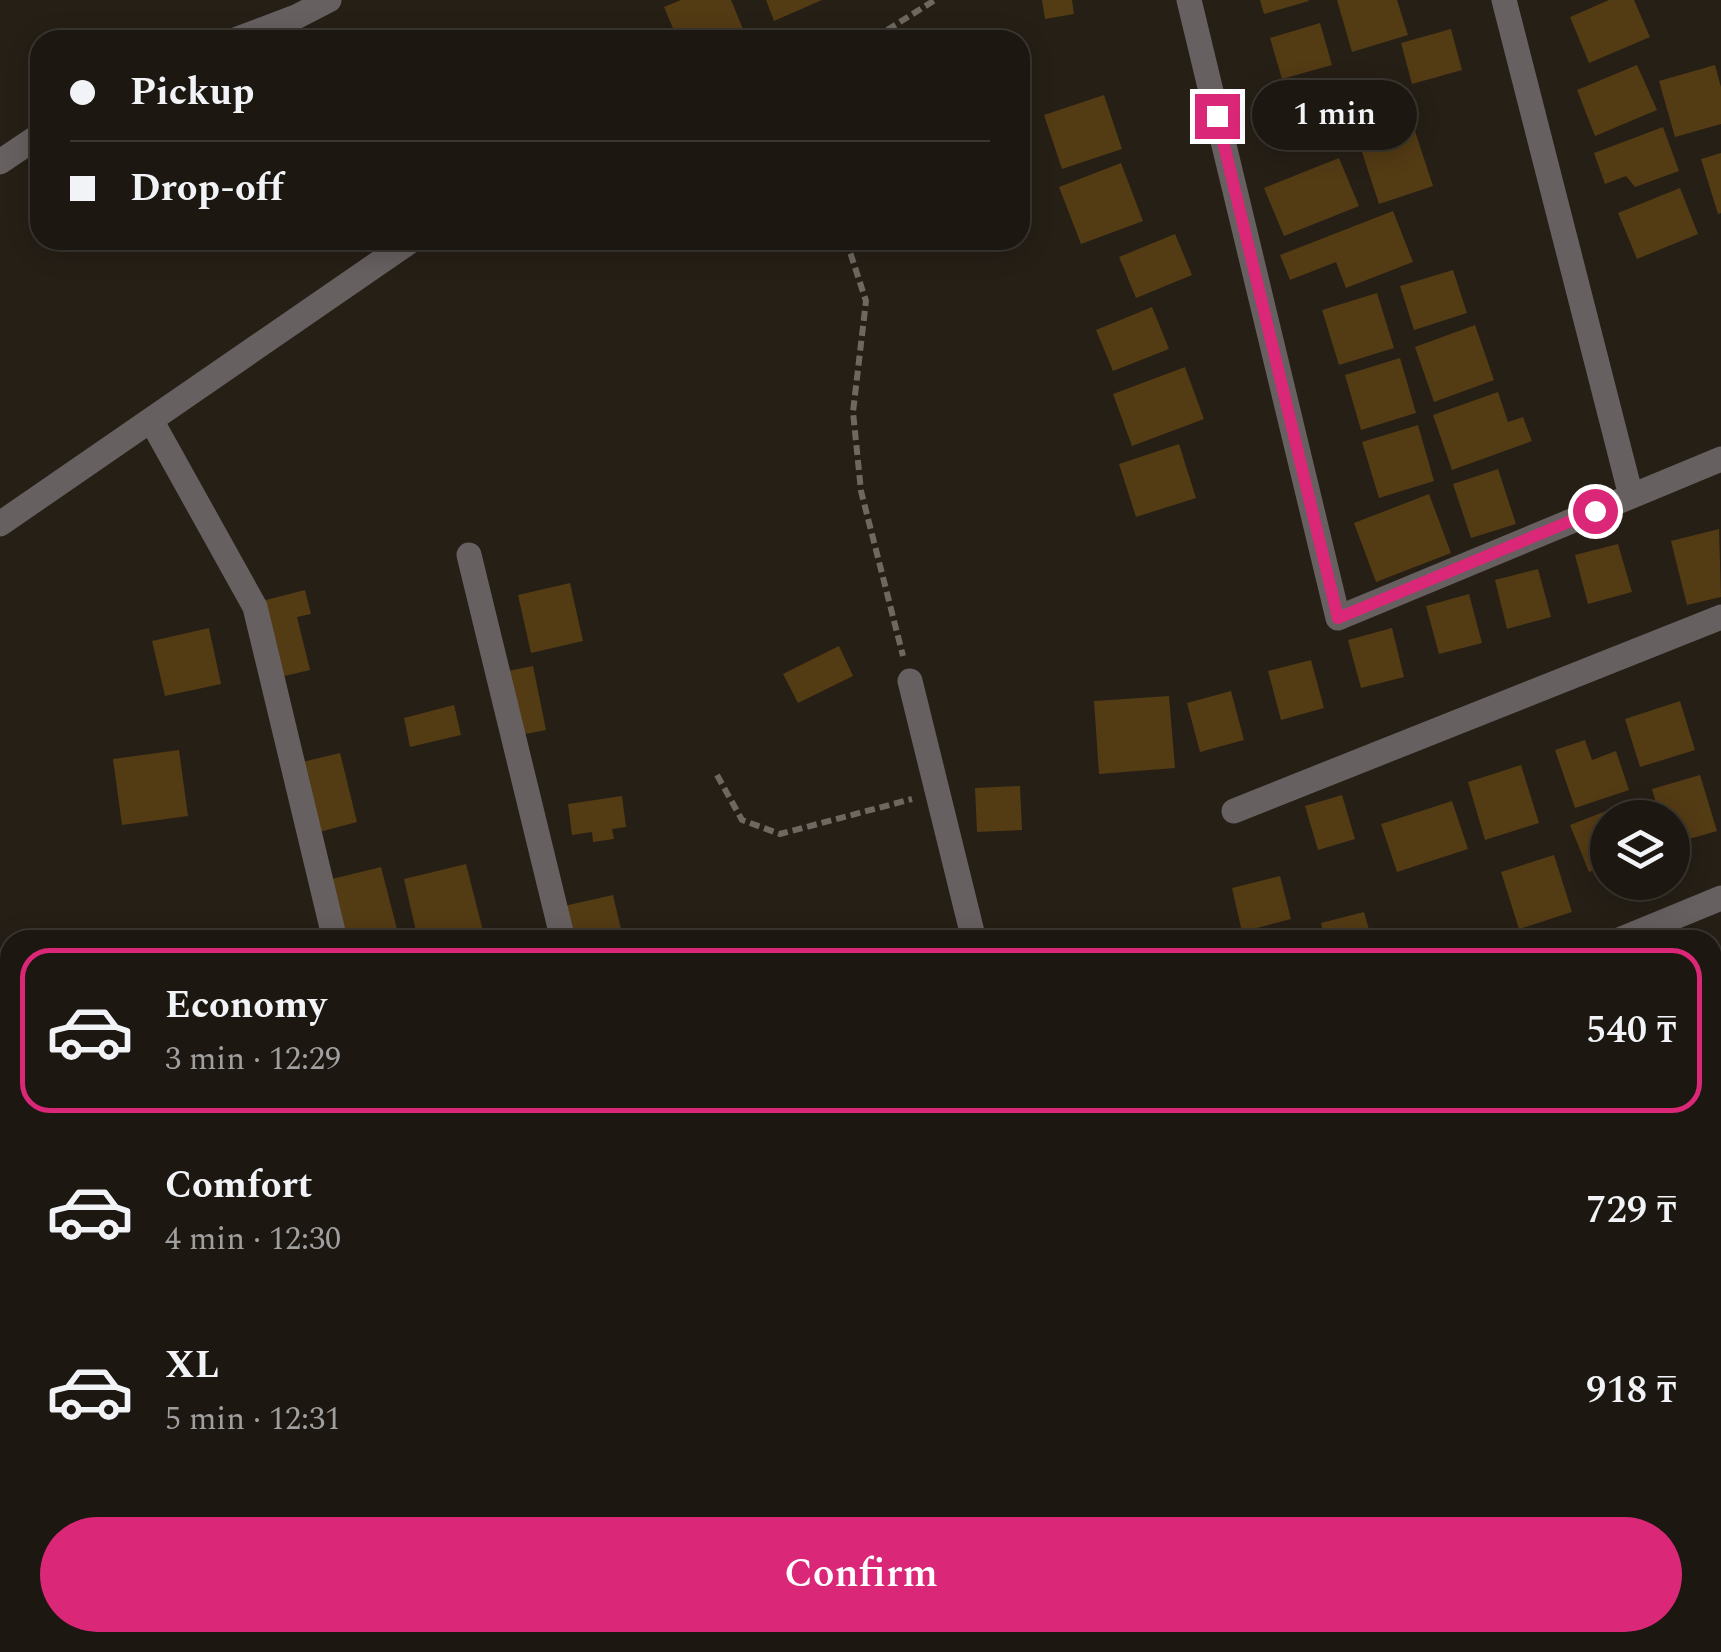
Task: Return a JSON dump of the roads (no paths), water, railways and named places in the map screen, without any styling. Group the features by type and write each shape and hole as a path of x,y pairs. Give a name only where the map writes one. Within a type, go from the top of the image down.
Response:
{"street":[{"path":"260,30 329,0"},
{"path":"1190,0 1338,618 1721,459"},
{"path":"1504,0 1631,496"},
{"path":"0,162 30,142"},
{"path":"0,524 398,250"},
{"path":"152,420 255,607 333,930"},
{"path":"469,554 560,930"},
{"path":"1234,811 1721,617"},
{"path":"910,681 972,930"},
{"path":"1644,930 1721,898"}]}
